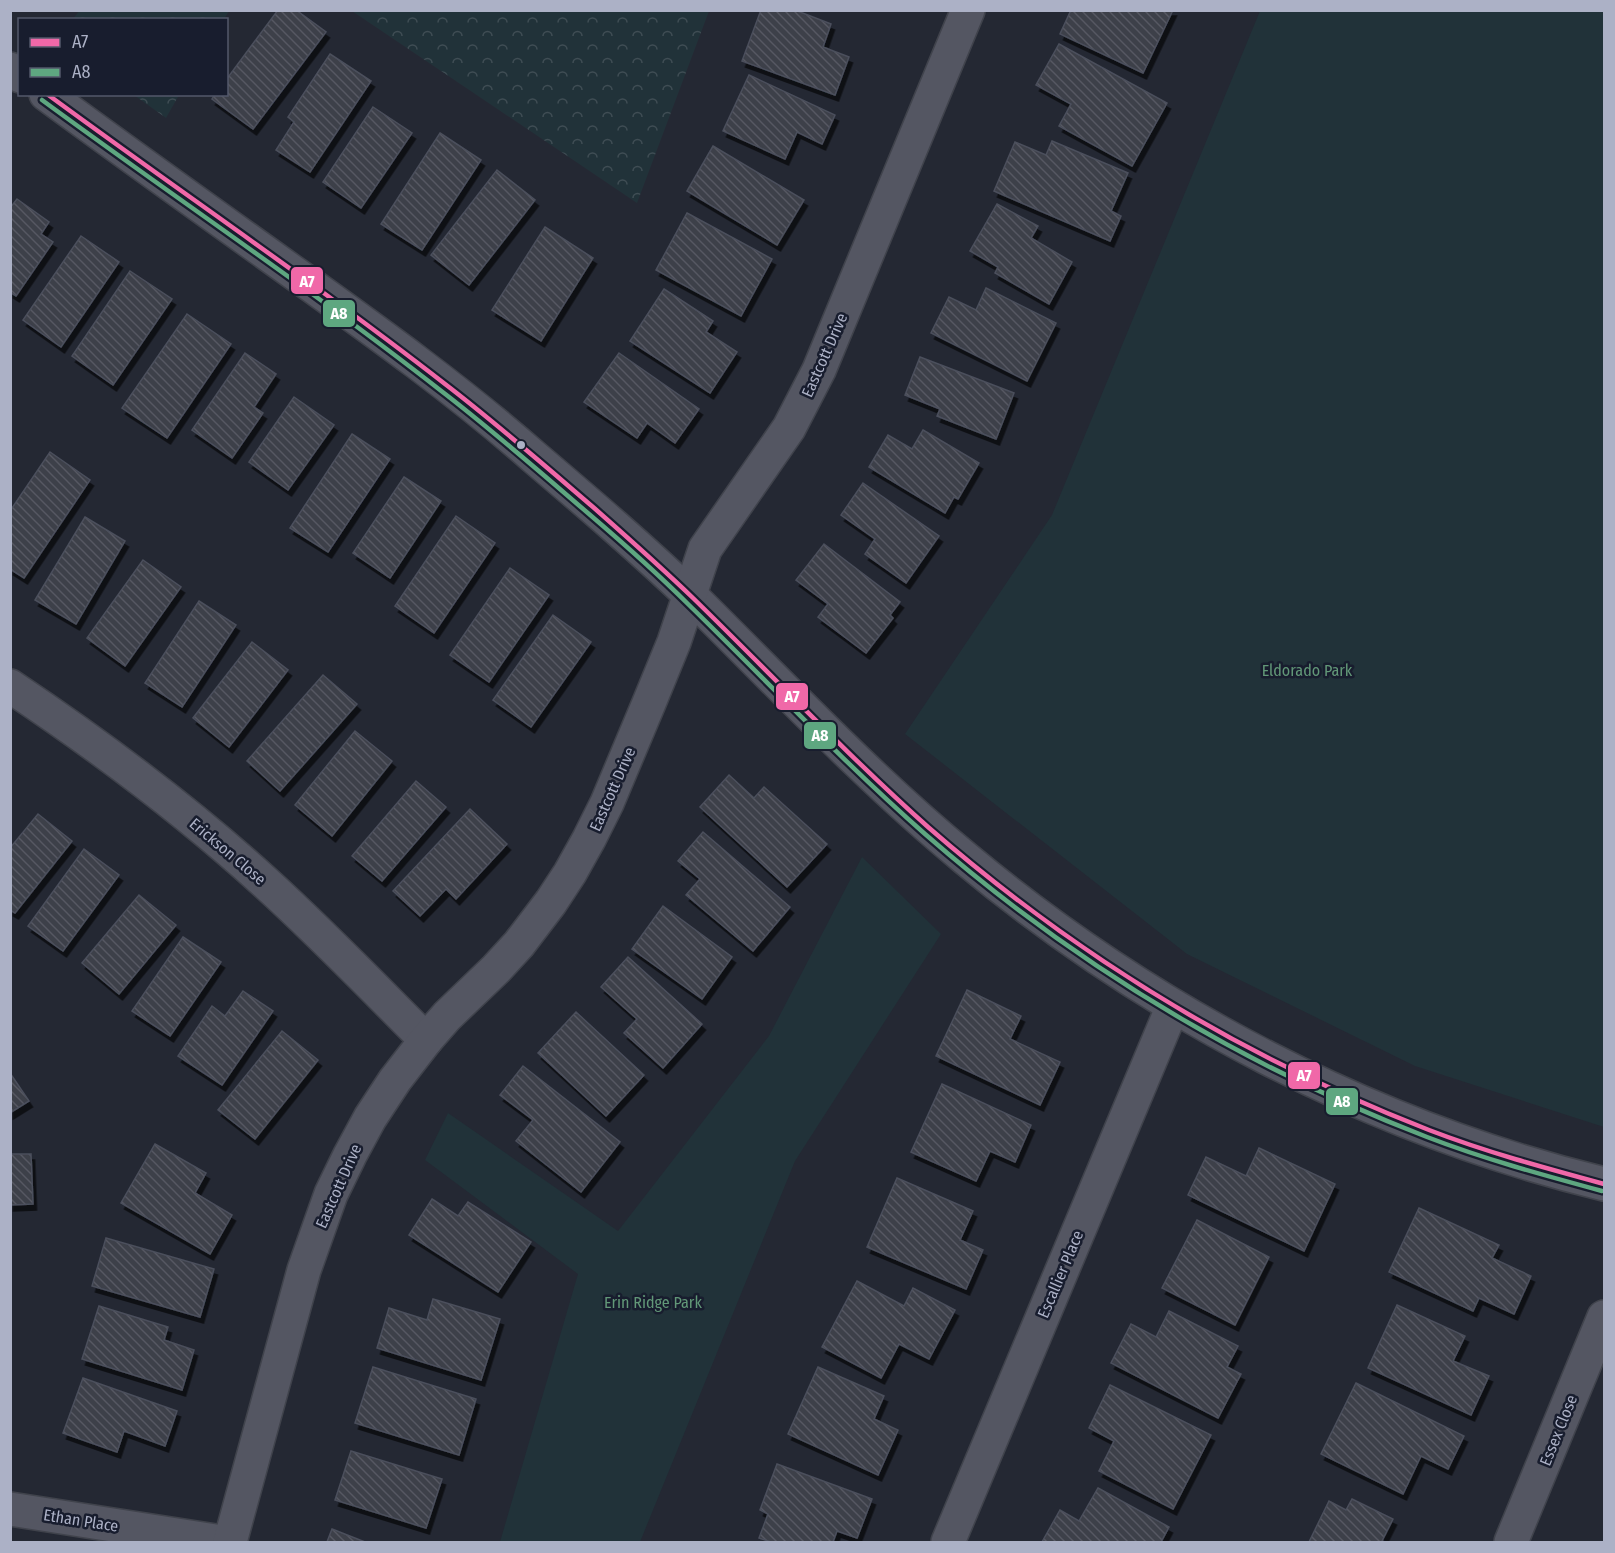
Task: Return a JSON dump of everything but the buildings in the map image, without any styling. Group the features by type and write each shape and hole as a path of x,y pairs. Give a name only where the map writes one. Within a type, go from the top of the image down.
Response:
{"street":[{"name":"Eastcott Drive","path":"230,1542 304,1270 331,1194 370,1118 395,1080 447,1016 519,944 552,902 589,839 607,803 674,642 705,549 773,453 807,395 968,10"},
{"path":"49,96 346,310 447,385 530,452 689,594 905,807 965,859 1071,940 1173,1006 1284,1068 1369,1106 1436,1132 1504,1155 1605,1184"},
{"name":"Erickson Close","path":"10,686 55,716 158,792 223,846 307,922 426,1040"},
{"name":"Escallier Place","path":"948,1542 1173,1006"},
{"name":"Essex Close","path":"1511,1542 1605,1317"},
{"name":"Ethan Place","path":"10,1509 222,1542"}],"green space":[{"path":"80,10 229,10 225,18 74,18"},
{"path":"352,11 709,11 637,203"},
{"name":"Eldorado Park","path":"1260,11 1604,11 1604,1127 1415,1066 1187,954 905,734 1052,515"},
{"path":"135,96 178,96 166,118"},
{"name":"Erin Ridge Park","path":"862,857 941,934 795,1161 640,1542 500,1542 578,1274 425,1160 448,1113 618,1231 769,1036"}],"transit line":[{"name":"A7","path":"50,96 347,310 501,429 669,575 838,743 928,827 1043,919 1103,961 1165,1000 1294,1071 1361,1102 1450,1138 1604,1184"},
{"name":"A8","path":"42,100 342,316 497,435 652,570 834,750 925,834 1040,926 1100,968 1226,1044 1359,1109 1448,1145 1602,1191"}]}
